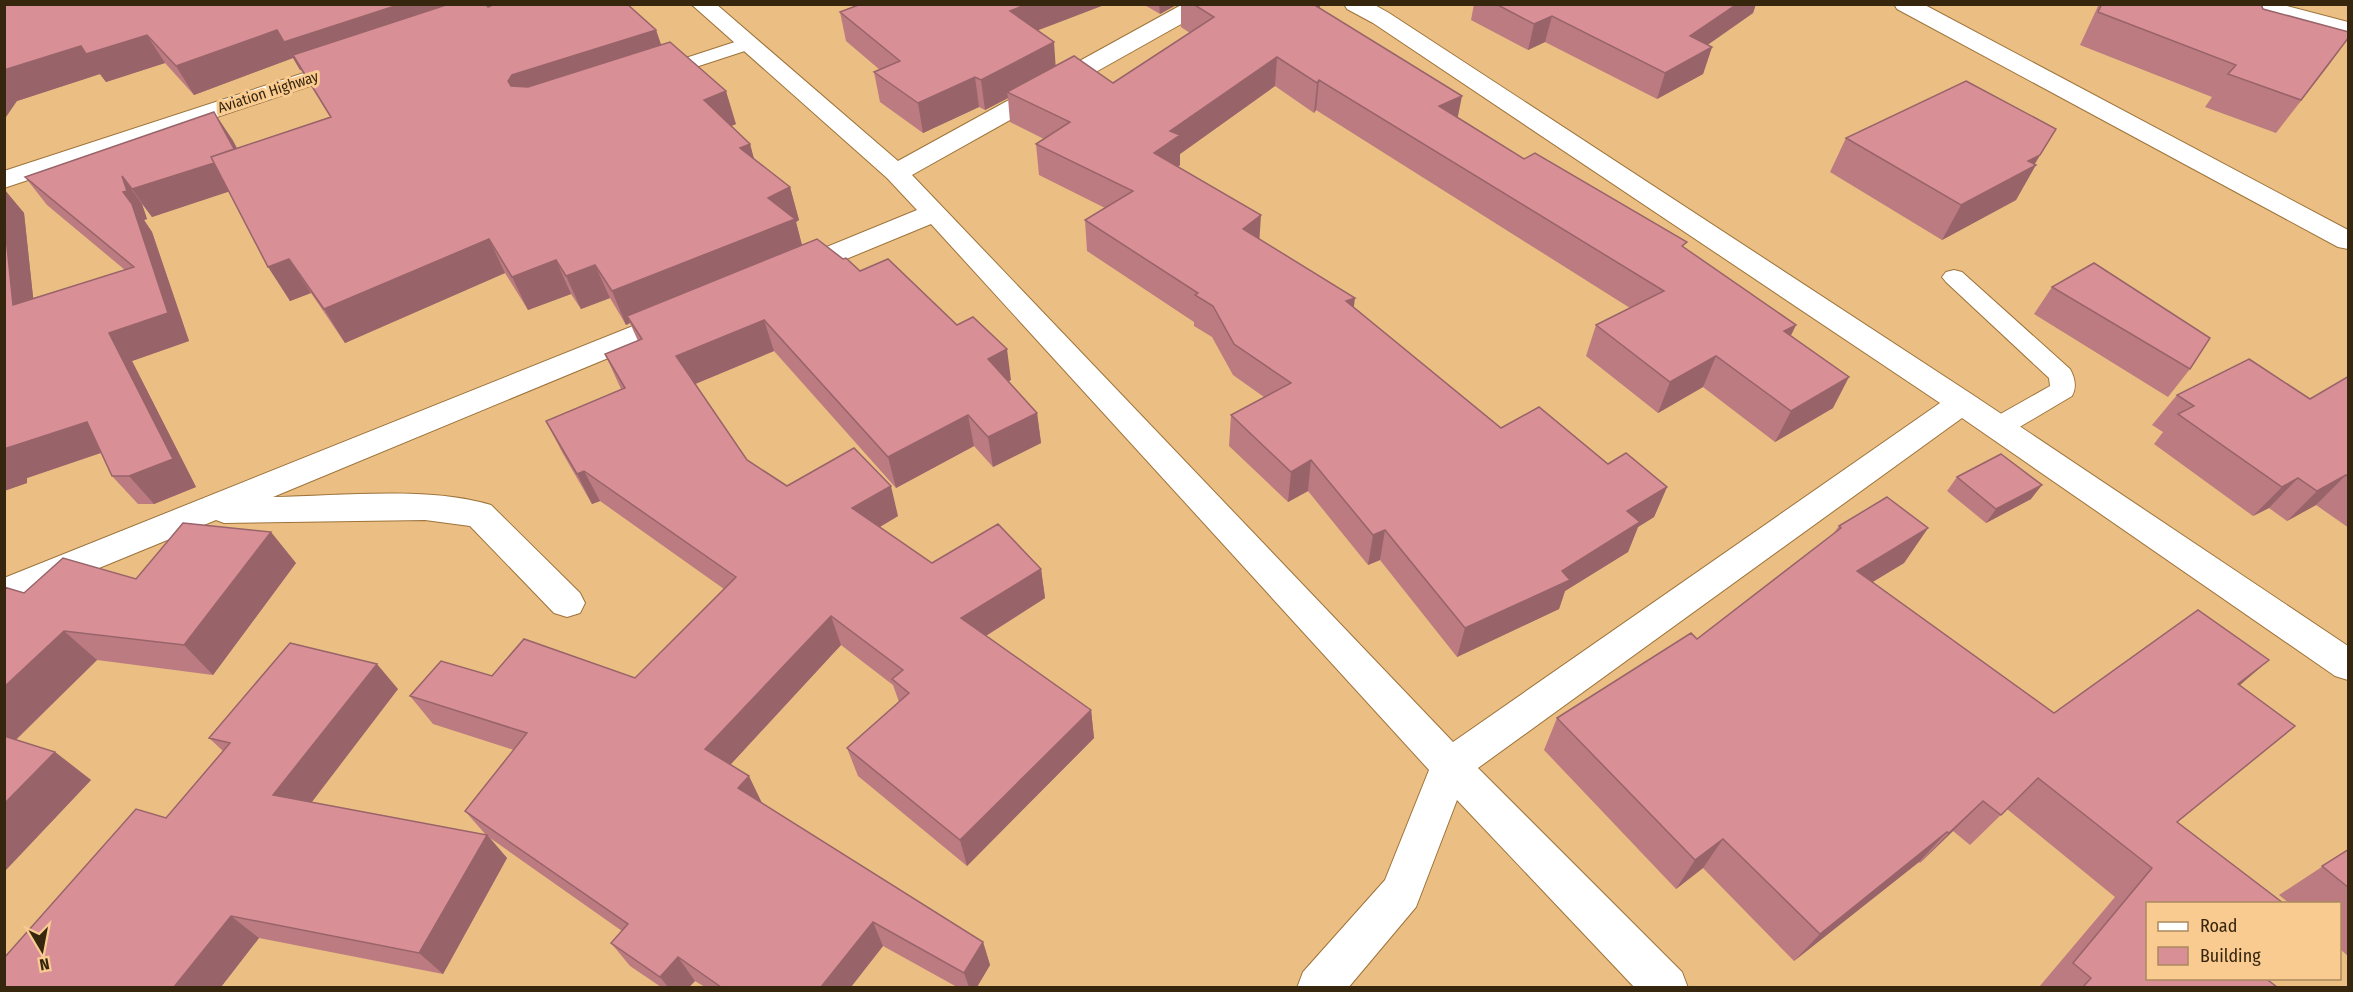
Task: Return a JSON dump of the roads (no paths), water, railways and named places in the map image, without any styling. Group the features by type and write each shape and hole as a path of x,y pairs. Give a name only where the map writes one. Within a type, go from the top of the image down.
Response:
{"street":[{"path":"702,4 896,173 935,212 1450,766 1666,987"},
{"path":"896,173 1200,4"},
{"path":"1355,4 1381,18 1962,403 2349,665"},
{"path":"2251,4 2349,29"},
{"path":"1927,10 2349,241"},
{"name":"Aviation Highway","path":"4,180 374,57"},
{"path":"770,280 935,212"},
{"path":"4,593 704,307"},
{"path":"1319,987 1401,893 1450,766 1962,403"},
{"path":"207,510 425,507 479,514 567,603"}],"lane":[{"path":"646,78 747,44"},
{"path":"1954,277 2061,375 2063,390 1997,428"}]}
